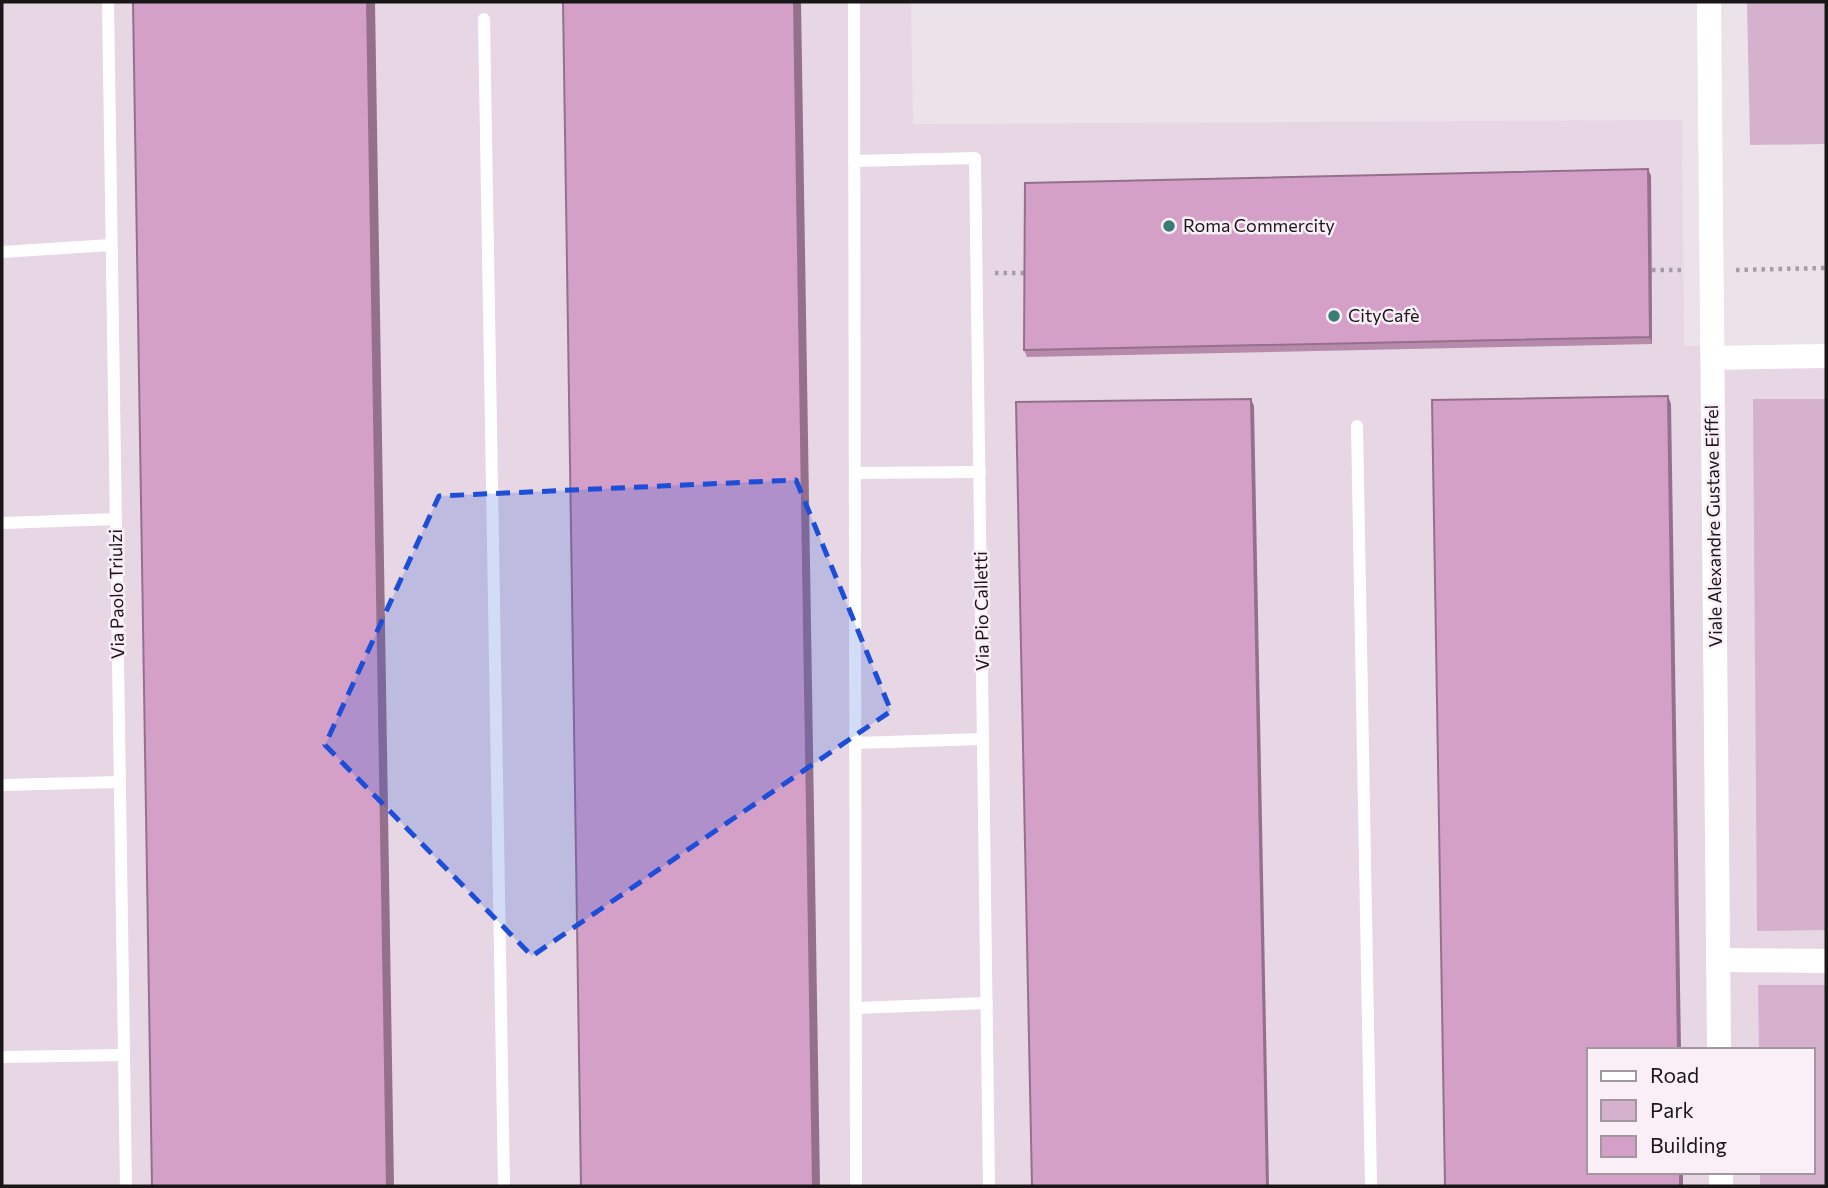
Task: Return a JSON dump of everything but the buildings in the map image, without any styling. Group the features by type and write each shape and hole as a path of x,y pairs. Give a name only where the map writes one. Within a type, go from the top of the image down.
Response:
{"street":[{"name":"Viale Alexandre Gustave Eiffel","path":"1709,2 1719,1048"},
{"path":"1713,358 1826,356"},
{"path":"1718,960 1826,961"}],"lane":[{"name":"Via Paolo Triulzi","path":"107,2 126,1186"},
{"path":"854,2 856,1186"},
{"path":"484,19 504,1186"},
{"name":"Via Pio Calletti","path":"854,161 975,158 989,1186"},
{"path":"2,251 111,245"},
{"path":"1357,426 1371,1186"},
{"path":"855,473 980,472"},
{"path":"2,523 116,519"},
{"path":"855,743 983,739"},
{"path":"2,785 120,782"},
{"path":"856,1008 987,1003"},
{"path":"2,1058 124,1055"}],"path":[{"path":"977,273 1027,273"}],"highlighted area":[{"path":"796,480 891,711 532,956 325,745 439,496"}],"shaded area":[{"path":"2,2 911,2 913,124 1682,120 1684,346 1826,346 1826,1186 2,1186"}],"green space":[{"path":"1747,2 1826,2 1826,144 1750,145"},
{"path":"1753,399 1826,399 1826,930 1757,931"},
{"path":"1758,985 1826,985 1826,1186 1760,1186 1760,1174 1814,1174 1814,1048 1759,1048"}],"place":[{"name":"Roma Commercity","path":"1169,226"},
{"name":"CityCafè","path":"1334,316"}]}
